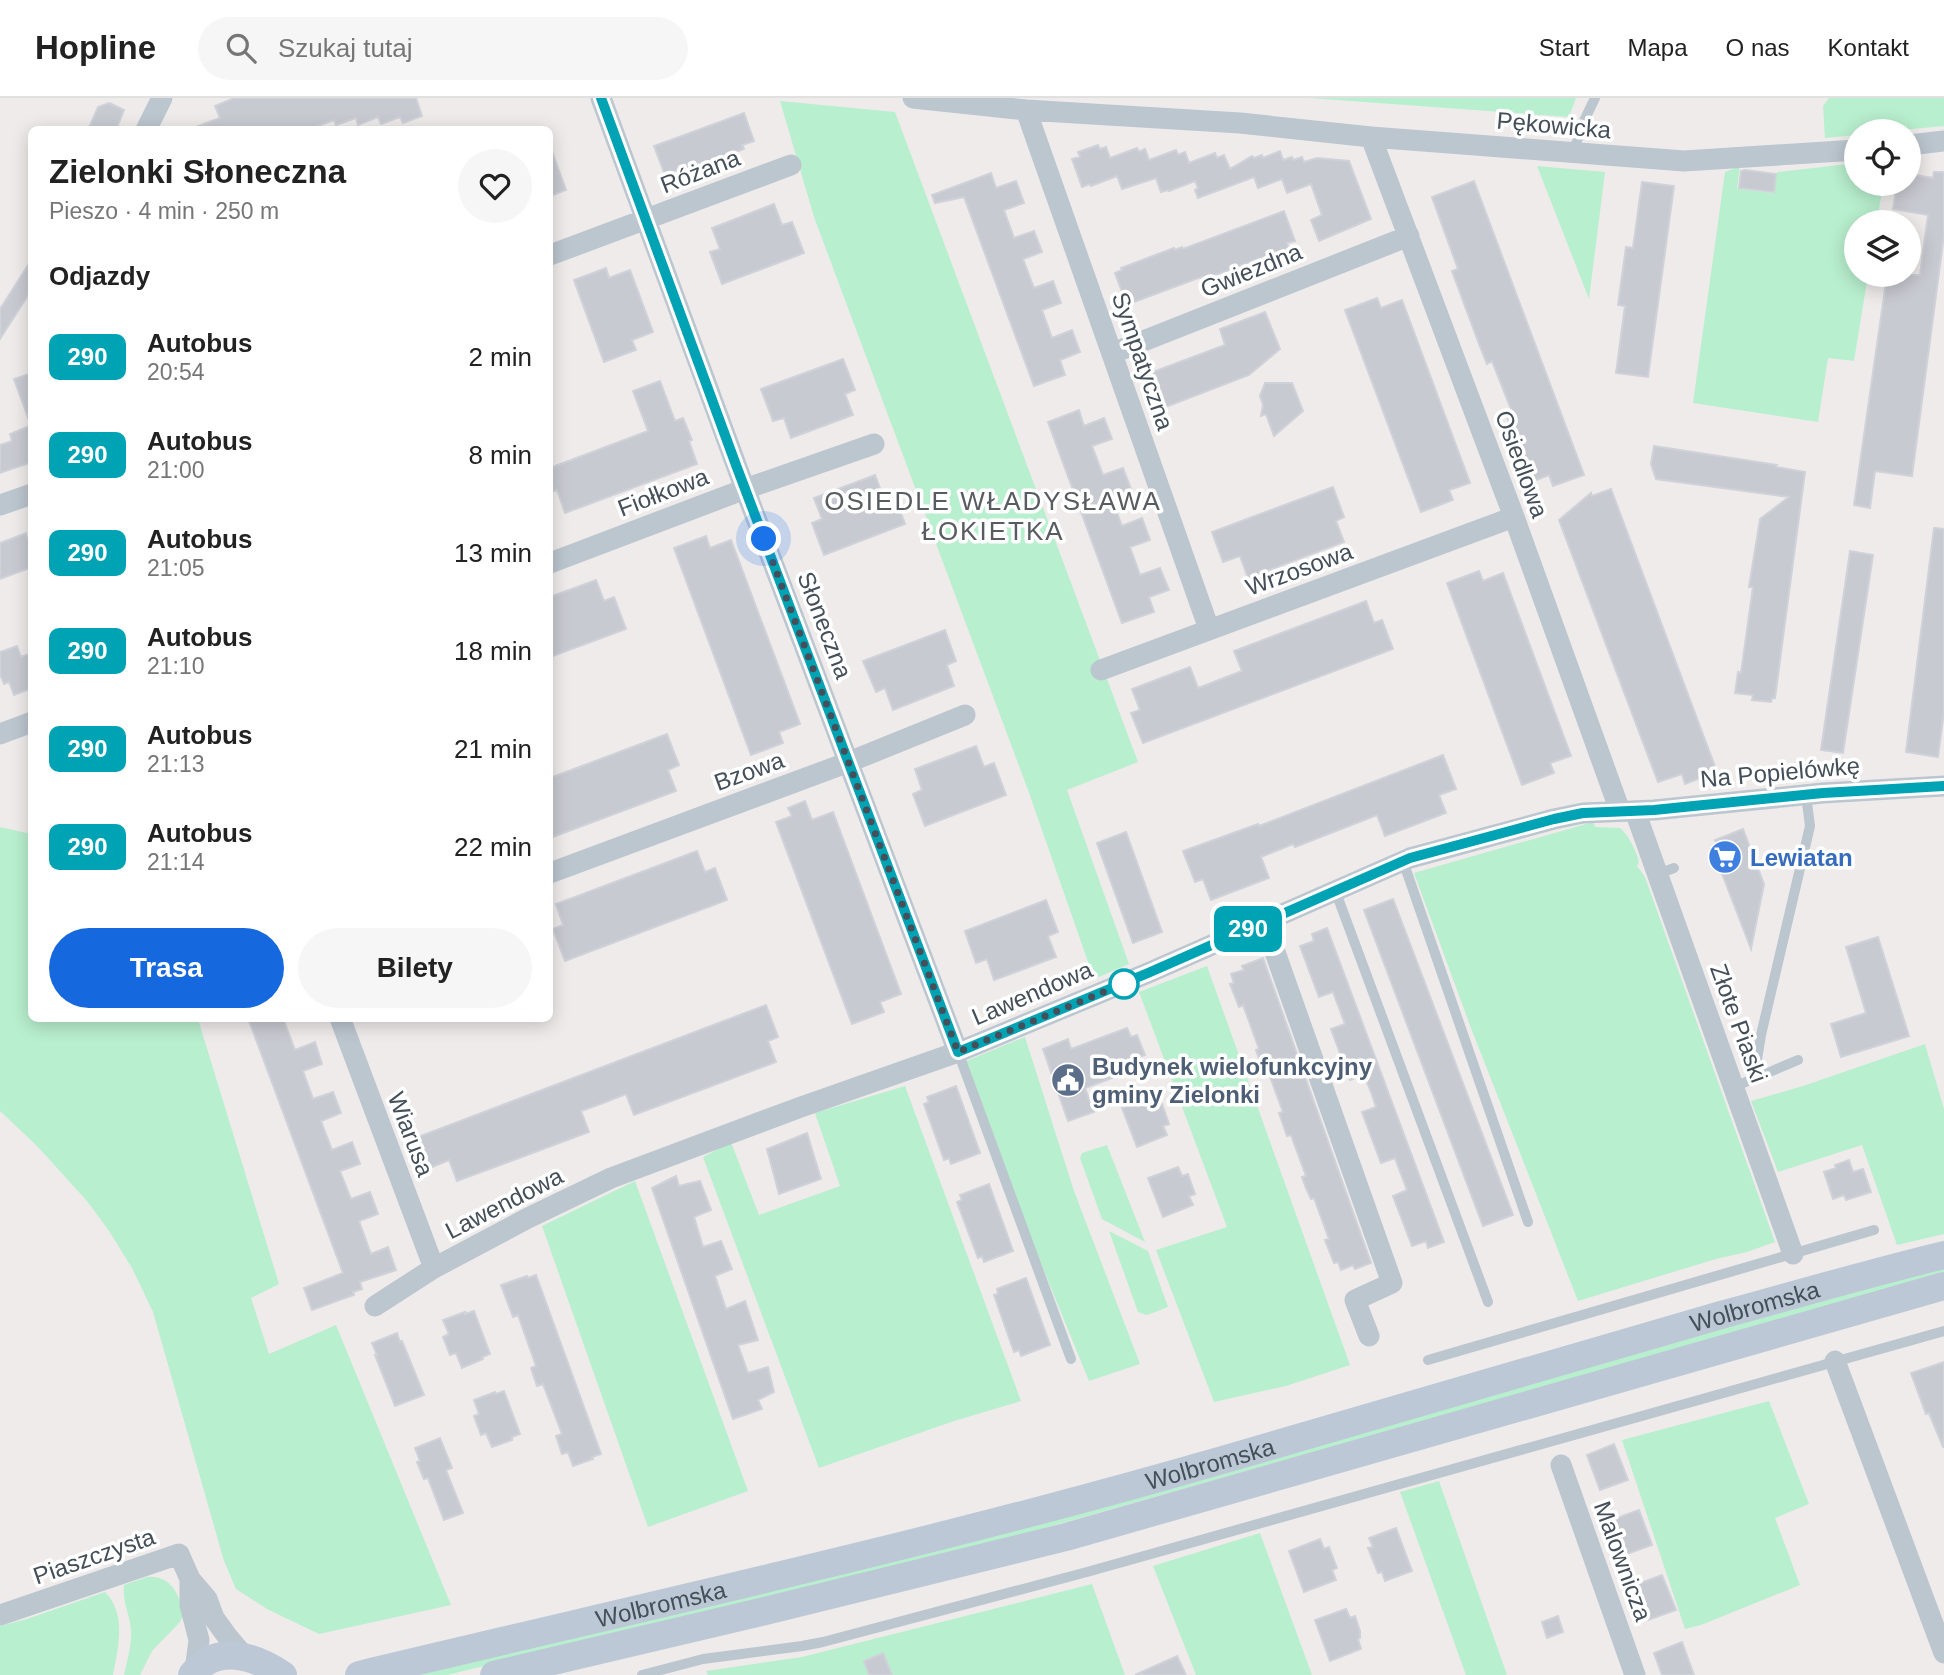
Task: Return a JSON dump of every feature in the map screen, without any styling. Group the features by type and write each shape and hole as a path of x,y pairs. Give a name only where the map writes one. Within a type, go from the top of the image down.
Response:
{"main road":[{"name":"Wolbromska","path":"359,1675 754,1581 1131,1486 1539,1367 1944,1255"},
{"name":"Wolbromska","path":"494,1675 1066,1536 1944,1286"},
{"path":"194,1673 202,1664 220,1656 233,1655 245,1657 283,1675"}],"street":[{"path":"148,126 162,98"},
{"name":"Słoneczna","path":"601,98 745,489 958,1052"},
{"name":"Pękowicka","path":"913,98 1026,110 1240,123 1371,137 1684,161 1844,151"},
{"name":"Sympatyczna","path":"1026,110 1209,629"},
{"name":"Osiedlowa","path":"1371,137 1628,811"},
{"path":"1921,144 1944,141"},
{"name":"Różana","path":"553,254 791,165"},
{"name":"Gwiezdna","path":"1113,353 1409,236"},
{"name":"Fiołkowa","path":"553,562 745,489 874,444"},
{"path":"0,505 28,495"},
{"name":"Wrzosowa","path":"1101,670 1514,517"},
{"name":"Bzowa","path":"553,872 849,762 965,715"},
{"path":"0,734 28,724"},
{"name":"Na Popielówkę","path":"1628,811 1944,786"},
{"name":"Lawendowa","path":"434,1268 611,1178 958,1052 1148,973 1403,861 1554,819 1583,813 1628,811"},
{"name":"Złote Piaski","path":"1628,811 1666,871 1734,1087 1793,1254"},
{"path":"1264,921 1392,1283 1355,1300 1369,1336"},
{"name":"Wiarusa","path":"342,1022 434,1268"},
{"path":"376,1306 434,1268"},
{"path":"1835,1361 1944,1653"},
{"name":"Malownicza","path":"1561,1465 1635,1675"},
{"name":"Piaszczysta","path":"0,1615 179,1554 190,1579 206,1599 214,1618 245,1657"},
{"path":"190,1579 190,1605 199,1640 194,1673"}],"lane":[{"path":"1573,153 1595,98"},
{"path":"1755,1078 1761,1035 1810,826 1806,795"},
{"path":"1403,861 1528,1222"},
{"path":"1335,890 1488,1302"},
{"path":"958,1052 1071,1359"},
{"path":"1734,1087 1798,1060"},
{"path":"1428,1360 1874,1230"},
{"path":"642,1675 703,1659 802,1646 1087,1572 1944,1331"}],"green space":[{"path":"1309,98 1576,98 1569,117"},
{"path":"1829,98 1944,98 1944,126 1921,128 1921,119 1844,119 1844,136 1825,138 1823,106"},
{"path":"780,101 895,112 1138,762 1067,790 1129,964 1094,979 1028,790 814,217"},
{"path":"1844,164 1844,196 1881,196 1879,210 1844,210 1844,287 1866,287 1854,361 1828,358 1818,422 1693,403 1725,172 1740,166 1737,189 1774,193 1777,172"},
{"path":"1537,166 1605,172 1589,299"},
{"path":"1593,822 1595,827 1620,828 1634,848 1639,861 1637,866 1645,877 1775,1242 1578,1301 1471,1028 1414,873"},
{"path":"0,827 28,833 28,1022 199,1022 279,1284 251,1298 269,1354 336,1325 451,1605 319,1634 267,1609 236,1589 224,1561 153,1312 132,1268 87,1201 37,1146 0,1111"},
{"path":"1207,966 1350,1365 1286,1386 1214,1402 1156,1250 1227,1227 1139,992"},
{"path":"1025,1037 1074,1191 1140,1364 1089,1381 1018,1207 964,1062"},
{"path":"1925,1044 1944,1109 1944,1234 1897,1245 1862,1145 1778,1172 1751,1101"},
{"path":"905,1086 1021,1401 954,1421 819,1468 703,1157 731,1142 759,1215 840,1186 815,1113"},
{"path":"1107,1145 1145,1242 1102,1219 1080,1158 1082,1153"},
{"path":"635,1181 748,1491 648,1527 542,1226"},
{"path":"1109,1231 1148,1251 1168,1307 1147,1315 1138,1312"},
{"path":"1944,1268 1944,1274 981,1546 447,1675 418,1675"},
{"path":"1769,1401 1809,1504 1775,1518 1800,1585 1685,1629 1622,1440"},
{"path":"1439,1481 1507,1675 1466,1675 1400,1492"},
{"path":"1260,1533 1312,1675 1196,1675 1153,1566"},
{"path":"147,1577 162,1579 172,1587 184,1614 180,1622 152,1651 140,1675 124,1675 131,1636 124,1585"},
{"path":"1092,1584 1125,1675 708,1675 706,1671 802,1657"},
{"path":"105,1592 112,1601 119,1621 113,1675 0,1675 0,1626"}],"building":[{"path":"234,98 416,98 422,116 403,123 400,117 381,124 378,117 358,125 356,118 336,125 334,120 318,126 198,126 220,118 215,106"},
{"path":"109,103 124,110 118,126 90,126 98,107"},
{"path":"744,113 754,141 742,145 744,149 678,173 677,170 665,175 654,146"},
{"path":"1098,145 1100,149 1106,147 1110,158 1137,148 1139,152 1145,149 1149,160 1176,150 1178,155 1185,152 1189,163 1215,153 1217,158 1224,155 1230,169 1252,156 1254,158 1262,155 1263,158 1280,151 1283,160 1302,157 1304,162 1317,158 1349,161 1371,219 1319,241 1311,220 1322,215 1311,184 1287,193 1282,179 1258,188 1254,177 1198,198 1195,181 1161,192 1156,178 1122,189 1117,176 1082,187 1072,159 1080,157 1078,152"},
{"path":"553,154 566,190 553,195"},
{"path":"1741,171 1776,174 1774,192 1739,188"},
{"path":"1934,172 1944,172 1944,235 1912,476 1875,471 1870,508 1854,505 1885,287 1921,287 1928,215 1921,214 1921,210 1893,209 1895,196 1921,196 1921,176 1933,178"},
{"path":"991,173 996,188 1016,181 1024,203 1004,210 1014,238 1034,231 1042,252 1023,259 1034,288 1053,281 1061,303 1042,310 1052,338 1072,330 1080,352 1060,360 1065,375 1034,386 964,197 935,203 932,195"},
{"path":"1474,181 1584,475 1553,486 1549,475 1531,482 1506,414 1512,412 1492,361 1487,364 1452,271 1458,269 1432,197"},
{"path":"1642,182 1674,186 1648,377 1616,373 1625,306 1618,305 1626,247 1633,248"},
{"path":"774,204 782,225 792,222 804,253 722,284 710,252 720,249 712,228"},
{"path":"1284,211 1295,241 1287,243 1289,248 1134,302 1132,298 1125,300 1115,273 1122,270 1121,268 1174,248 1183,249"},
{"path":"28,265 28,295 0,339 0,309"},
{"path":"606,268 609,278 630,270 653,332 632,340 636,350 604,362 574,280"},
{"path":"1377,298 1381,308 1402,300 1470,483 1449,490 1453,500 1421,512 1345,310"},
{"path":"1265,312 1280,349 1249,375 1163,408 1150,373 1225,345 1220,329"},
{"path":"843,359 855,390 845,394 853,415 791,438 784,418 773,421 761,389"},
{"path":"28,374 28,418 14,379"},
{"path":"660,381 675,421 683,418 692,440 689,441 697,464 565,513 557,490 554,491 553,488 553,467 648,431 633,391"},
{"path":"1265,383 1292,383 1303,411 1274,436 1266,414 1261,416 1263,405 1260,396"},
{"path":"1079,410 1084,426 1104,418 1112,439 1092,446 1103,475 1123,468 1131,489 1111,496 1122,526 1142,518 1150,540 1130,547 1140,575 1160,568 1169,590 1149,597 1154,612 1122,623 1048,422"},
{"path":"28,427 28,463 0,473 0,445 12,441 10,434"},
{"path":"1654,446 1777,465 1776,467 1805,472 1775,698 1772,698 1771,702 1752,700 1753,695 1735,693 1738,672 1741,673 1753,587 1749,587 1760,519 1789,497 1656,479 1651,464"},
{"path":"875,475 883,496 893,492 905,524 824,555 812,523 822,519 814,498"},
{"path":"1333,487 1344,517 1336,521 1344,542 1248,578 1240,556 1223,562 1212,532"},
{"path":"1611,489 1717,772 1685,784 1682,774 1658,782 1559,520 1591,493 1592,496"},
{"path":"1934,528 1944,529 1944,711 1938,757 1906,752"},
{"path":"26,533 28,568 0,579 0,543"},
{"path":"706,536 710,548 731,540 800,724 779,732 783,743 751,755 674,548"},
{"path":"1850,551 1873,555 1843,753 1821,750"},
{"path":"1479,571 1483,581 1503,573 1571,756 1550,763 1554,773 1522,785 1447,583"},
{"path":"596,580 604,601 614,597 626,629 553,656 553,596"},
{"path":"1366,601 1374,623 1382,620 1393,649 1143,743 1131,713 1140,710 1132,689 1190,667 1198,688 1206,685 1242,671 1234,651"},
{"path":"945,630 956,661 947,665 954,686 893,710 885,688 876,692 863,661"},
{"path":"17,646 21,657 28,654 28,690 14,695 9,682 4,684 0,674 0,652"},
{"path":"667,734 679,765 668,770 676,791 553,837 553,777"},
{"path":"976,746 984,767 994,763 1006,795 925,826 913,794 922,790 915,769"},
{"path":"1443,755 1456,789 1439,795 1446,813 1385,836 1377,815 1295,847 1293,844 1261,857 1269,878 1211,900 1203,879 1195,882 1183,851 1258,824 1259,826"},
{"path":"805,801 812,820 833,812 901,994 880,1002 884,1012 852,1024 776,822 792,816 788,808"},
{"path":"1743,829 1764,884 1751,949 1718,863 1723,861 1715,840"},
{"path":"1126,832 1162,932 1133,943 1097,843"},
{"path":"697,851 705,872 715,868 727,900 565,961 553,929 563,925 556,904"},
{"path":"1393,899 1513,1215 1483,1226 1364,910"},
{"path":"1046,900 1058,932 1048,936 1056,957 994,980 987,959 976,963 965,931"},
{"path":"1327,928 1444,1242 1428,1248 1426,1241 1412,1246 1393,1196 1407,1190 1395,1158 1381,1163 1362,1112 1376,1107 1371,1092 1364,1075 1350,1080 1331,1029 1345,1024 1333,992 1319,997 1300,946 1314,941 1312,934"},
{"path":"1878,937 1909,1036 1841,1057 1831,1024 1866,1013 1846,947"},
{"path":"1263,958 1371,1263 1355,1269 1353,1265 1341,1270 1338,1262 1334,1263 1325,1240 1329,1239 1314,1198 1311,1199 1302,1177 1306,1176 1291,1135 1287,1136 1279,1113 1283,1112 1268,1071 1264,1073 1256,1050 1259,1049 1243,1005 1239,1007 1230,984 1234,983 1231,974 1244,970 1242,966"},
{"path":"766,1005 778,1037 768,1041 776,1062 634,1115 626,1094 581,1111 589,1132 457,1181 449,1160 430,1168 418,1137"},
{"path":"249,1022 284,1022 295,1050 315,1042 322,1064 303,1071 313,1099 333,1092 341,1113 321,1121 332,1150 352,1142 360,1164 340,1171 351,1199 370,1192 378,1214 359,1221 371,1254 388,1247 396,1270 360,1282 362,1289 353,1292 354,1295 312,1310 304,1288 343,1273"},
{"path":"1127,1028 1131,1037 1137,1035 1145,1055 1138,1057 1142,1067 1085,1088 1094,1112 1068,1121 1043,1049 1068,1039 1071,1049"},
{"path":"956,1086 980,1153 951,1164 949,1158 944,1160 924,1104 929,1102 927,1097"},
{"path":"1152,1096 1156,1106 1162,1104 1169,1124 1163,1126 1167,1135 1137,1147 1122,1108"},
{"path":"807,1133 821,1179 779,1194 767,1149"},
{"path":"1849,1160 1853,1172 1863,1169 1871,1192 1846,1200 1844,1195 1833,1199 1824,1172"},
{"path":"1178,1167 1182,1176 1188,1174 1195,1194 1189,1196 1193,1205 1163,1217 1148,1178"},
{"path":"676,1176 679,1186 700,1181 711,1210 694,1217 703,1247 721,1241 732,1269 715,1276 726,1309 745,1301 758,1340 738,1345 748,1373 768,1367 774,1392 758,1400 762,1409 733,1419 652,1188"},
{"path":"989,1184 1013,1251 984,1262 982,1256 978,1258 957,1202 962,1200 960,1195"},
{"path":"536,1275 601,1454 573,1466 568,1452 562,1454 556,1436 562,1434 543,1384 537,1386 531,1368 536,1366 518,1315 513,1317 501,1285"},
{"path":"1026,1278 1050,1345 1021,1356 1019,1350 1014,1352 994,1295 998,1294 997,1289"},
{"path":"474,1311 490,1354 462,1368 456,1353 450,1355 443,1337 449,1334 443,1320"},
{"path":"397,1333 424,1395 395,1406 372,1343"},
{"path":"1944,1362 1943,1447 1929,1413 1926,1414 1911,1373"},
{"path":"504,1391 520,1434 492,1447 486,1433 481,1435 474,1416 479,1414 474,1400"},
{"path":"440,1438 452,1468 446,1470 463,1513 444,1520 428,1478 424,1479 417,1462 420,1461 415,1448"},
{"path":"1614,1444 1628,1480 1600,1490 1587,1455"},
{"path":"1639,1510 1652,1545 1624,1555 1611,1520"},
{"path":"1396,1528 1412,1571 1385,1581 1382,1572 1378,1573 1368,1548 1373,1547 1369,1538"},
{"path":"1320,1539 1324,1549 1329,1547 1337,1568 1332,1570 1336,1580 1304,1592 1289,1551"},
{"path":"1662,1575 1676,1610 1648,1620 1635,1585"},
{"path":"1346,1609 1350,1618 1355,1616 1360,1631 1358,1639 1361,1649 1330,1661 1315,1620"},
{"path":"1558,1616 1563,1632 1547,1638 1542,1622"},
{"path":"1682,1642 1694,1675 1662,1675 1654,1653"},
{"path":"883,1653 892,1675 869,1675 864,1661"},
{"path":"1177,1656 1186,1675 1135,1675"}],"bus line":[{"name":"290","path":"601,98 736,465 958,1052 1148,973 1410,858 1554,819 1583,813 1654,810 1823,793 1944,786"}],"place":[{"name":"Lewiatan","path":"1725,857"},
{"name":"Budynek wielofunkcyjny gminy Zielonki","path":"1068,1080"}],"district":[{"name":"OSIEDLE WŁADYSŁAWA ŁOKIETKA","path":"993,516"}],"route":[{"path":"764,539 958,1052 1130,981 1124,984"}]}
